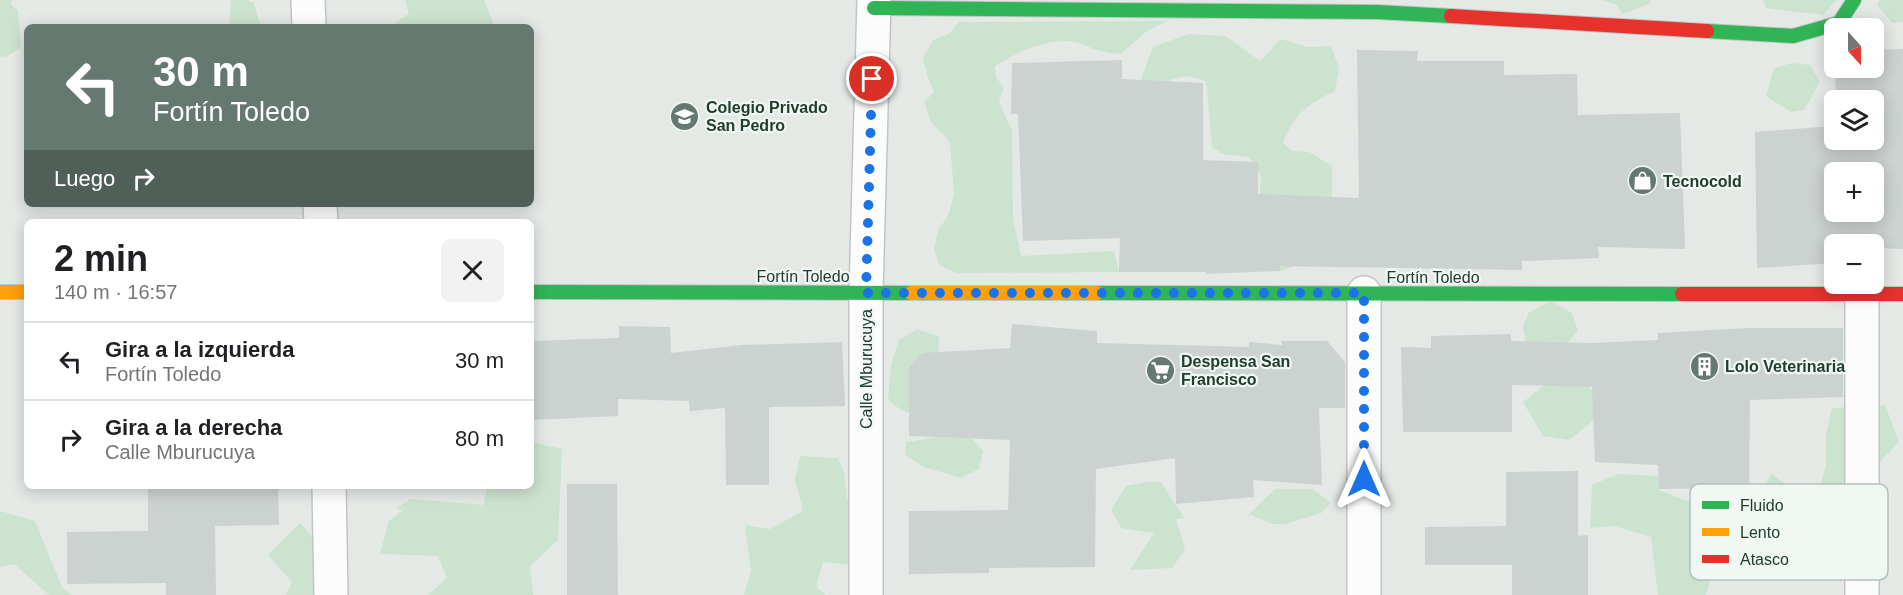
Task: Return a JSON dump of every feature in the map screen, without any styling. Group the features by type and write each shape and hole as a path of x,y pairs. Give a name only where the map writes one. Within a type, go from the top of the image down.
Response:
{"street":[{"path":"308,0 309,24"},
{"path":"874,4 1377,6 1793,36 1839,23 1854,0"},
{"name":"Calle Mburucuya","path":"866,595 866,293 874,4"},
{"path":"0,292 24,292"},
{"name":"Fortín Toledo","path":"534,292 1824,294"},
{"path":"1364,293 1365,595"},
{"path":"1862,294 1862,484"},
{"name":"Fortín Toledo","path":"1884,294 1903,294"},
{"path":"329,489 331,595"}],"green space":[{"path":"0,0 12,0 11,5 18,10 21,47 6,57 0,56"},
{"path":"231,0 247,0 254,3 260,24 229,24"},
{"path":"405,0 484,0 494,24 394,24 409,14"},
{"path":"1602,0 1651,0 1649,4 1622,14 1617,5"},
{"path":"1763,0 1837,0 1823,15 1766,8"},
{"path":"1880,0 1903,0 1903,22 1892,23 1877,5"},
{"path":"1167,21 1147,31 1120,54 1068,41 1046,43 1024,50 995,66 996,77 1004,88 999,102 1012,131 1013,219 1021,256 1114,251 1119,272 957,273 940,266 934,250 938,230 948,216 954,195 950,142 931,122 924,102 934,92 923,58 933,40 949,34 959,22"},
{"path":"1189,34 1226,36 1260,61 1281,39 1308,47 1331,46 1339,68 1335,91 1303,110 1292,124 1283,142 1292,151 1309,152 1332,166 1332,203 1300,264 1280,271 1259,204 1261,176 1249,157 1222,154 1212,147 1206,81 1188,76 1170,80 1166,123 1134,119 1142,77 1153,47"},
{"path":"1792,63 1810,65 1820,82 1804,110 1791,112 1766,96 1774,68"},
{"path":"1551,301 1572,313 1578,331 1564,347 1526,343 1523,327 1529,312"},
{"path":"917,329 939,337 938,368 920,418 901,410 888,400 891,364 899,340"},
{"path":"1580,376 1606,408 1569,440 1543,436 1523,402 1551,380"},
{"path":"1885,405 1899,442 1877,465 1877,484 1820,484 1826,466 1826,435 1832,408"},
{"path":"938,437 973,439 983,451 979,469 961,478 924,467 905,455 906,442"},
{"path":"534,443 562,449 558,540 530,566 533,595 428,595 447,578 438,556 380,554 389,521 403,510 396,508 411,499 484,505 487,489 534,489"},
{"path":"800,456 838,458 844,473 847,499 882,525 852,565 823,562 816,587 826,595 744,595 751,571 745,525 770,529 803,511 795,479"},
{"path":"1618,474 1659,476 1659,490 1690,501 1690,580 1710,580 1706,595 1658,595 1651,537 1614,526 1590,528 1592,485"},
{"path":"1772,474 1785,484 1765,484"},
{"path":"1161,482 1184,518 1176,519 1185,550 1172,568 1130,570 1154,533 1121,528 1111,510 1126,486"},
{"path":"1275,489 1313,489 1331,503 1321,513 1286,524 1272,524 1249,514"},
{"path":"0,511 35,521 62,587 72,595 49,595 14,564 0,567"},
{"path":"300,523 335,562 336,595 286,595 292,582 268,555"}],"building":[{"path":"1903,49 1903,249 1884,248 1884,234 1824,234 1824,264 1757,268 1755,132 1824,127 1824,150 1884,150 1884,90 1836,90 1835,78 1884,78 1884,50"},
{"path":"1357,50 1418,51 1417,61 1504,61 1504,75 1577,74 1578,115 1680,113 1685,249 1598,247 1599,258 1522,261 1522,270 1280,266 1280,271 1206,274 1206,272 1119,272 1120,238 1023,241 1018,114 1011,114 1012,63 1122,60 1122,79 1203,83 1203,160 1258,162 1258,194 1359,198"},
{"path":"1012,324 1097,331 1097,343 1249,347 1249,342 1282,345 1282,341 1327,341 1345,362 1345,408 1319,408 1322,485 1253,480 1254,497 1176,504 1175,458 1096,469 1095,567 989,568 989,573 909,574 909,511 1008,510 1010,440 909,436 909,368 922,353 1010,348"},
{"path":"619,326 670,327 671,353 741,345 842,342 845,406 769,407 769,485 726,485 725,408 690,411 689,401 618,399 618,416 534,420 534,341 619,338"},
{"path":"1748,328 1843,328 1843,397 1750,400 1749,484 1690,484 1690,489 1659,489 1658,465 1595,462 1592,387 1512,385 1512,432 1403,432 1401,347 1431,348 1431,336 1511,334 1511,341 1591,343 1658,340 1658,333"},
{"path":"1578,471 1578,536 1588,535 1588,595 1512,595 1512,565 1425,565 1425,527 1506,526 1506,472"},
{"path":"567,484 617,484 618,595 567,595"},
{"path":"148,489 278,489 279,525 215,526 216,595 166,595 166,583 67,584 67,532 148,531"}],"traffic: fast":[{"path":"1707,31 1793,36 1839,23 1854,0"},
{"path":"874,8 1377,12 1451,16"},
{"path":"534,292 911,293"},
{"path":"1097,293 1682,294"}],"traffic: slow":[{"path":"0,292 24,292"},
{"path":"911,293 1097,293"}],"traffic: jam":[{"path":"1451,16 1707,31"},
{"path":"1682,294 1903,294"}],"place":[{"name":"Colegio Privado San Pedro","path":"685,116"},
{"name":"Tecnocold","path":"1642,181"},
{"name":"Lolo Veterinaria","path":"1704,366"},
{"name":"Despensa San Francisco","path":"1160,370"}],"route":[{"path":"872,79 866,293 1364,293 1364,479"}]}
